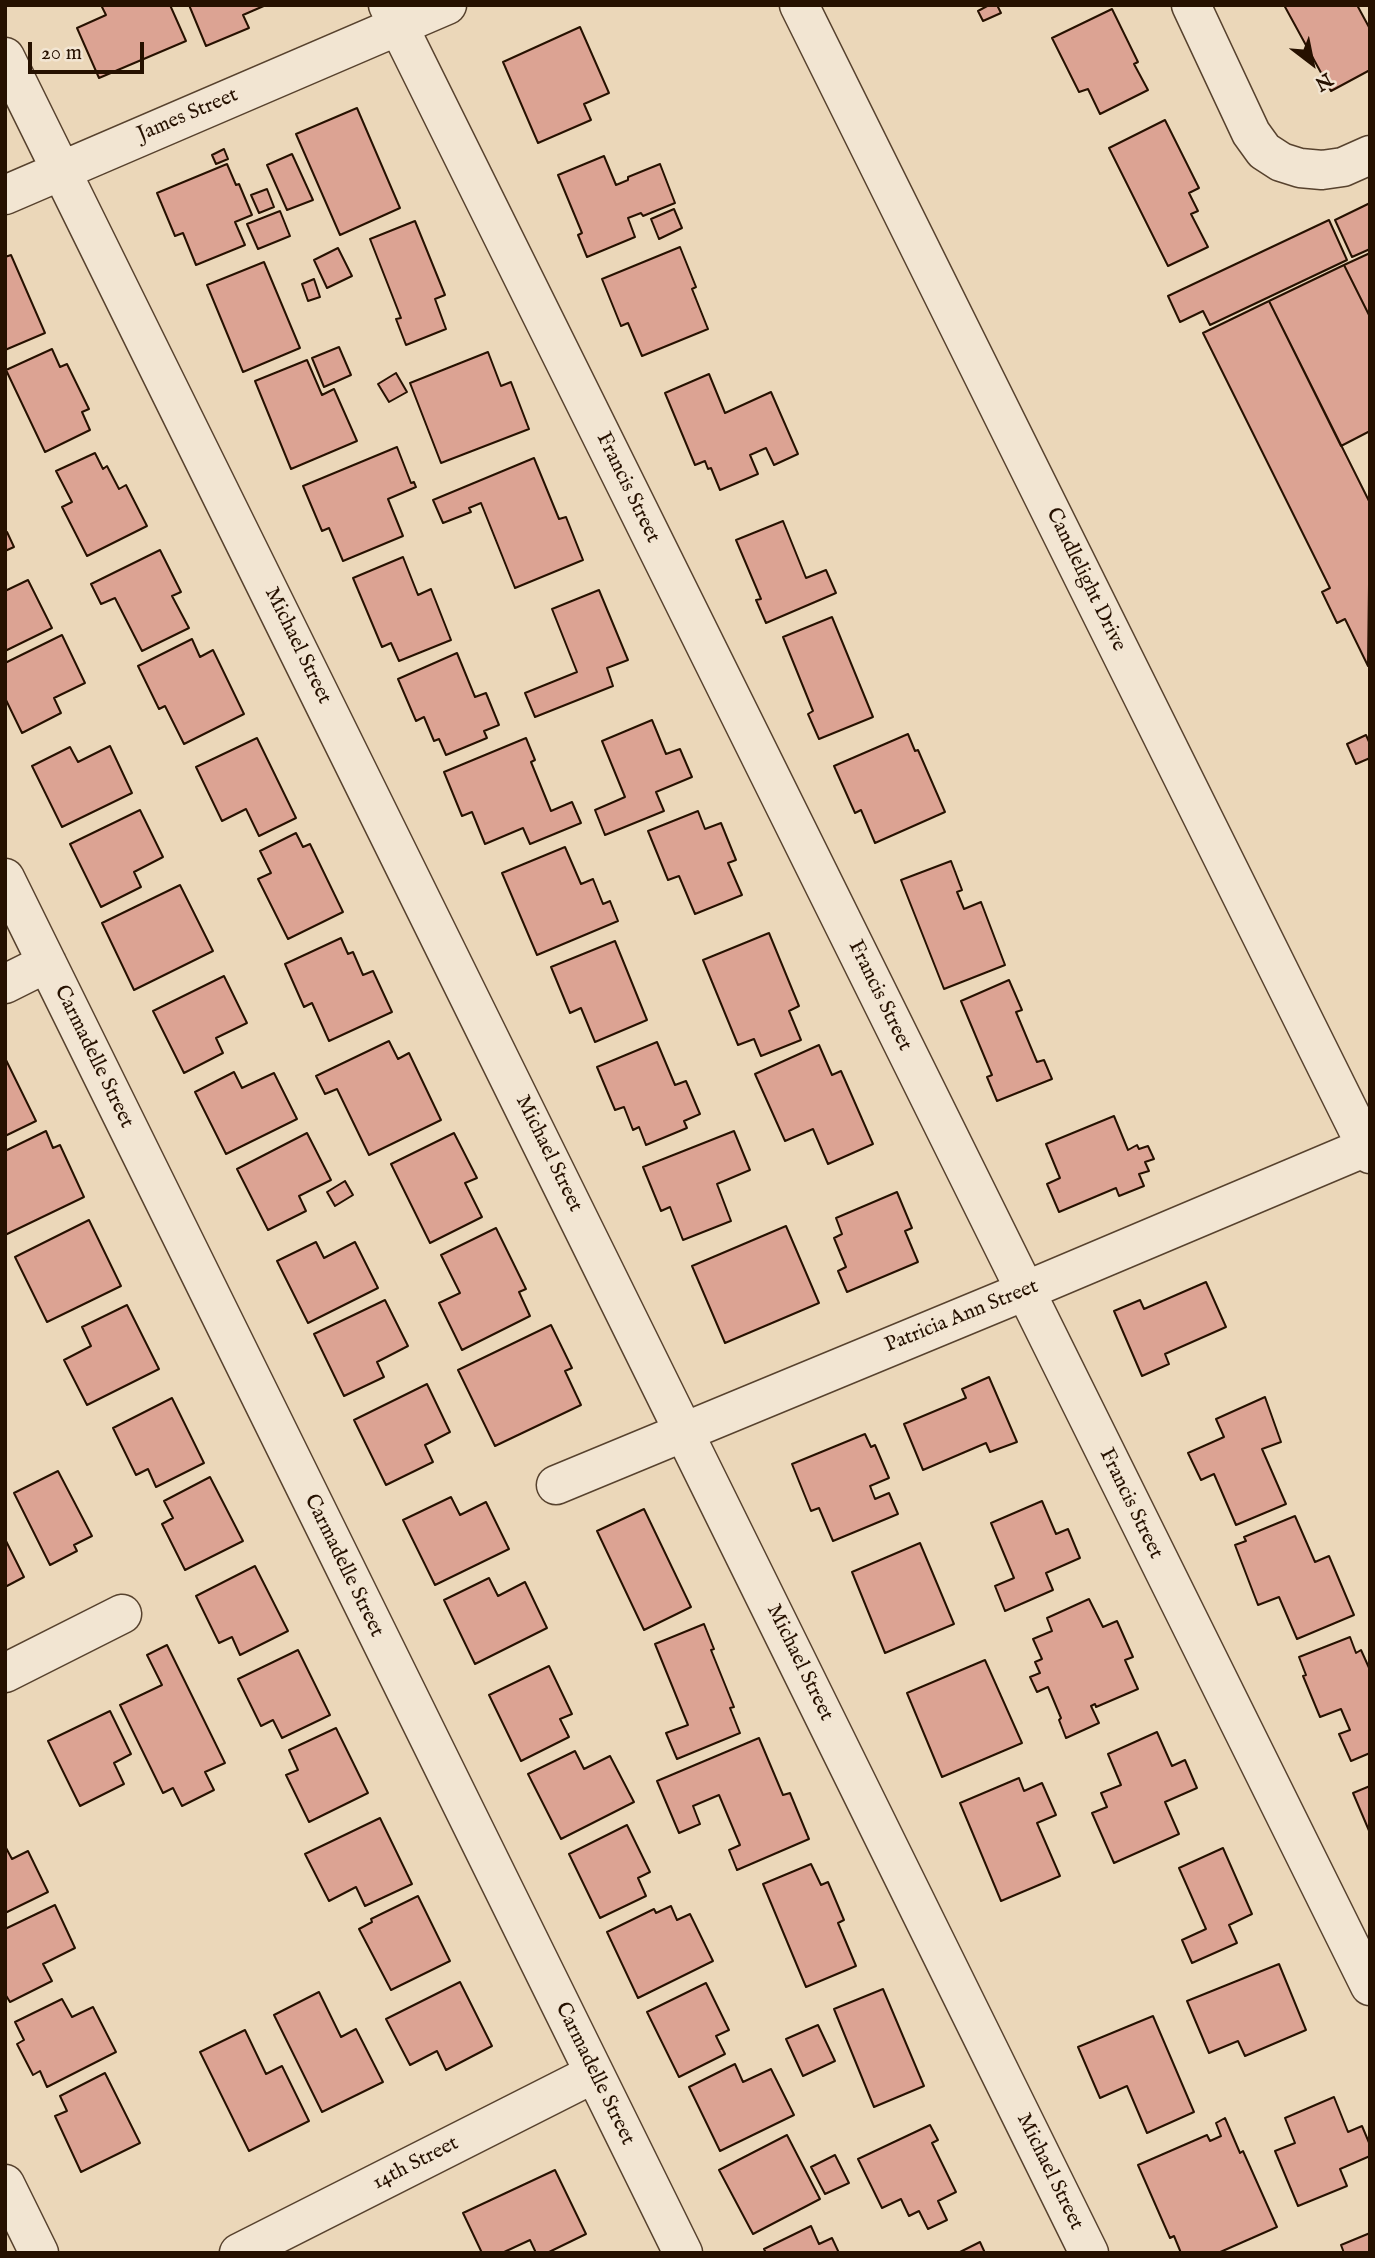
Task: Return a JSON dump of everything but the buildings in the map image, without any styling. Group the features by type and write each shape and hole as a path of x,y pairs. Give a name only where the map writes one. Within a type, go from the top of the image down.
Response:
{"street":[{"name":"James Street","path":"5,195 393,16 447,5"},
{"name":"Candlelight Drive","path":"799,5 1368,1150"},
{"path":"1191,5 1251,133 1265,150 1281,162 1300,168 1322,170 1343,167 1370,155"},
{"name":"Francis Street","path":"393,16 1370,1986"},
{"name":"Michael Street","path":"5,57 1089,2253"},
{"name":"Carmadelle Street","path":"5,878 683,2253"},
{"path":"5,984 47,963"},
{"name":"Patricia Ann Street","path":"556,1485 1368,1150"},
{"path":"5,1673 122,1614"},
{"name":"14th Street","path":"239,2253 593,2074"},
{"path":"5,2184 24,2244"}]}
